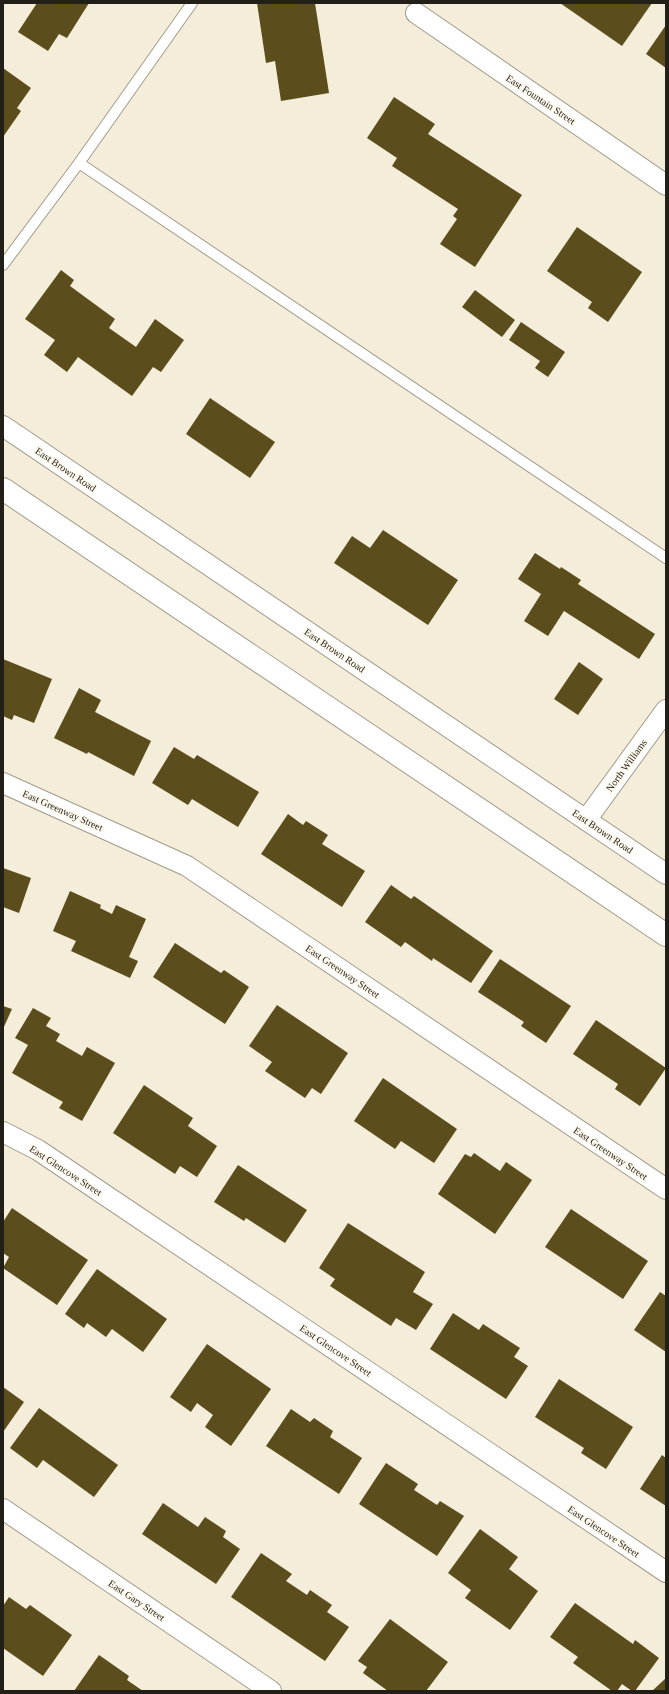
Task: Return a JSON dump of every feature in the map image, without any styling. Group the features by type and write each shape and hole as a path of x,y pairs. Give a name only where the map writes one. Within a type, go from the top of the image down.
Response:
{"main road":[{"path":"3,489 666,935"}],"street":[{"name":"East Fountain Street","path":"416,13 666,185"},
{"name":"East Brown Road","path":"3,426 666,874"},
{"name":"North Williams","path":"586,820 666,710"},
{"name":"East Greenway Street","path":"3,783 187,866 666,1190"},
{"name":"East Glencove Street","path":"3,1132 38,1150 666,1572"},
{"name":"East Gary Street","path":"3,1509 271,1691"}],"lane":[{"path":"3,265 79,163 192,3"},
{"path":"79,163 666,558"}],"building":[{"path":"37,3 89,3 67,38 59,34 48,51 18,32"},
{"path":"257,3 315,3 329,93 281,101 275,61 266,63"},
{"path":"560,3 652,3 622,46"},
{"path":"666,25 666,68 646,54"},
{"path":"3,68 31,88 17,108 21,111 3,137"},
{"path":"394,97 435,124 428,134 522,195 475,267 440,244 457,219 453,216 458,209 392,166 397,158 367,138"},
{"path":"577,227 642,272 608,322 588,308 592,302 547,271"},
{"path":"61,270 74,280 70,286 115,319 109,328 136,347 155,319 184,340 161,372 153,367 132,396 78,357 67,372 44,355 55,340 25,319"},
{"path":"475,290 515,320 502,337 462,307"},
{"path":"521,322 565,352 548,377 535,368 540,361 509,340"},
{"path":"210,398 275,442 250,478 186,434"},
{"path":"383,530 458,580 428,625 334,563 352,536 370,548"},
{"path":"535,553 581,580 578,584 655,634 639,659 564,611 548,636 524,621 541,594 518,579"},
{"path":"3,659 52,679 34,723 14,715 12,720 3,716"},
{"path":"579,662 603,679 578,715 554,699"},
{"path":"79,688 101,700 95,712 151,741 134,776 88,752 87,754 54,738"},
{"path":"174,747 194,759 197,755 259,792 238,827 192,799 188,805 152,783"},
{"path":"288,814 303,825 306,821 328,835 322,844 365,871 342,907 261,854"},
{"path":"3,868 31,878 19,913 3,907"},
{"path":"391,885 411,899 414,896 493,951 471,983 433,958 432,961 405,942 401,947 365,922"},
{"path":"70,891 101,905 100,908 112,914 116,905 146,919 129,957 138,961 130,978 71,951 76,941 53,931"},
{"path":"175,943 221,973 224,970 249,987 225,1024 153,977"},
{"path":"500,959 571,1006 546,1043 521,1026 524,1022 478,992"},
{"path":"277,1005 348,1053 321,1094 312,1088 305,1098 265,1071 272,1062 249,1046"},
{"path":"3,1006 12,1009 3,1029"},
{"path":"33,1008 51,1018 46,1026 60,1034 56,1041 82,1056 87,1047 115,1063 82,1121 59,1108 63,1102 12,1073 28,1045 15,1038"},
{"path":"596,1020 666,1068 640,1106 615,1089 618,1084 573,1054"},
{"path":"383,1078 457,1129 434,1163 401,1141 395,1149 354,1121"},
{"path":"144,1085 193,1118 188,1126 217,1146 197,1177 180,1166 175,1174 113,1133"},
{"path":"474,1153 500,1171 506,1162 532,1180 495,1234 438,1194 465,1154 471,1157"},
{"path":"238,1165 307,1210 285,1243 246,1218 244,1221 214,1202"},
{"path":"12,1208 88,1260 57,1305 3,1268 9,1257 3,1253 3,1222"},
{"path":"571,1209 648,1261 623,1299 545,1247"},
{"path":"348,1223 425,1272 413,1292 433,1304 416,1330 396,1318 391,1326 330,1286 335,1279 319,1268"},
{"path":"97,1269 167,1319 143,1352 112,1329 106,1337 87,1323 84,1328 65,1314"},
{"path":"660,1292 666,1296 666,1352 634,1330"},
{"path":"453,1313 479,1330 483,1324 520,1348 514,1357 528,1366 506,1399 430,1349"},
{"path":"207,1344 271,1389 231,1446 205,1427 213,1415 197,1403 191,1412 170,1397"},
{"path":"559,1379 633,1427 606,1469 581,1453 584,1448 535,1417"},
{"path":"3,1387 24,1402 3,1432"},
{"path":"39,1408 118,1465 94,1497 43,1460 37,1468 10,1448"},
{"path":"291,1409 310,1422 314,1418 333,1431 330,1437 362,1458 339,1494 266,1446"},
{"path":"662,1455 666,1458 666,1506 640,1489"},
{"path":"386,1463 418,1484 414,1490 437,1505 440,1501 464,1516 437,1556 359,1504"},
{"path":"163,1503 198,1527 205,1517 226,1531 223,1537 240,1549 216,1584 142,1534"},
{"path":"480,1529 518,1557 509,1569 538,1591 510,1630 465,1598 471,1590 448,1573"},
{"path":"261,1553 292,1574 286,1581 307,1595 310,1590 332,1605 327,1612 349,1627 325,1661 231,1597"},
{"path":"9,1597 26,1609 30,1605 72,1635 43,1676 3,1648 3,1606"},
{"path":"575,1603 633,1644 635,1640 659,1658 635,1691 632,1691 622,1684 617,1691 612,1691 573,1663 578,1657 550,1637"},
{"path":"390,1619 448,1662 426,1691 388,1691 363,1673 367,1667 358,1661"},
{"path":"99,1655 129,1676 127,1680 143,1691 74,1691"},
{"path":"666,1678 666,1691 652,1691"}]}
